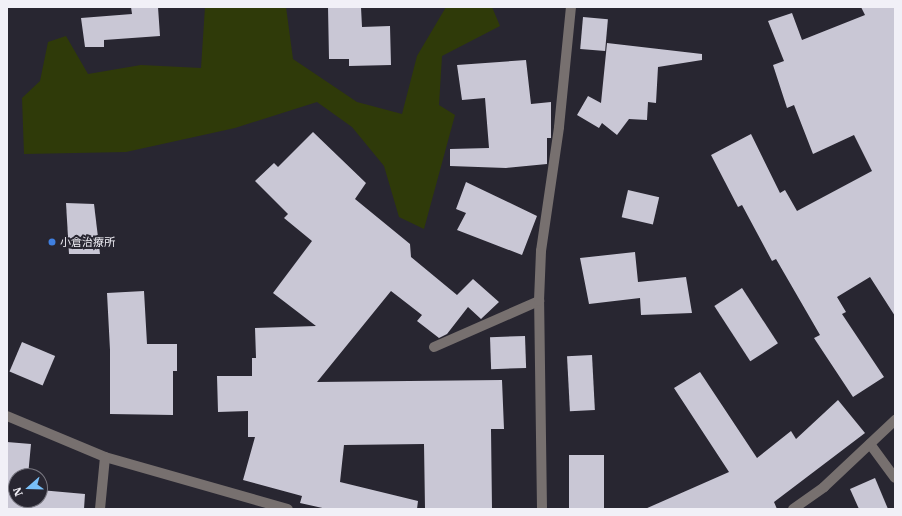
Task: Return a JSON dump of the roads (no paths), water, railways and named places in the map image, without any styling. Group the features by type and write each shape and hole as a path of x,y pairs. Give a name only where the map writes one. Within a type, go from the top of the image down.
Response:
{"street":[{"path":"542,509 539,301 541,251 559,127 571,7"},
{"path":"434,347 539,301"},
{"path":"7,416 105,457 288,509"},
{"path":"793,509 824,487 895,420"},
{"path":"870,444 895,478"},
{"path":"100,509 105,457"}],"place":[{"name":"小倉治療所","path":"52,242"}]}
